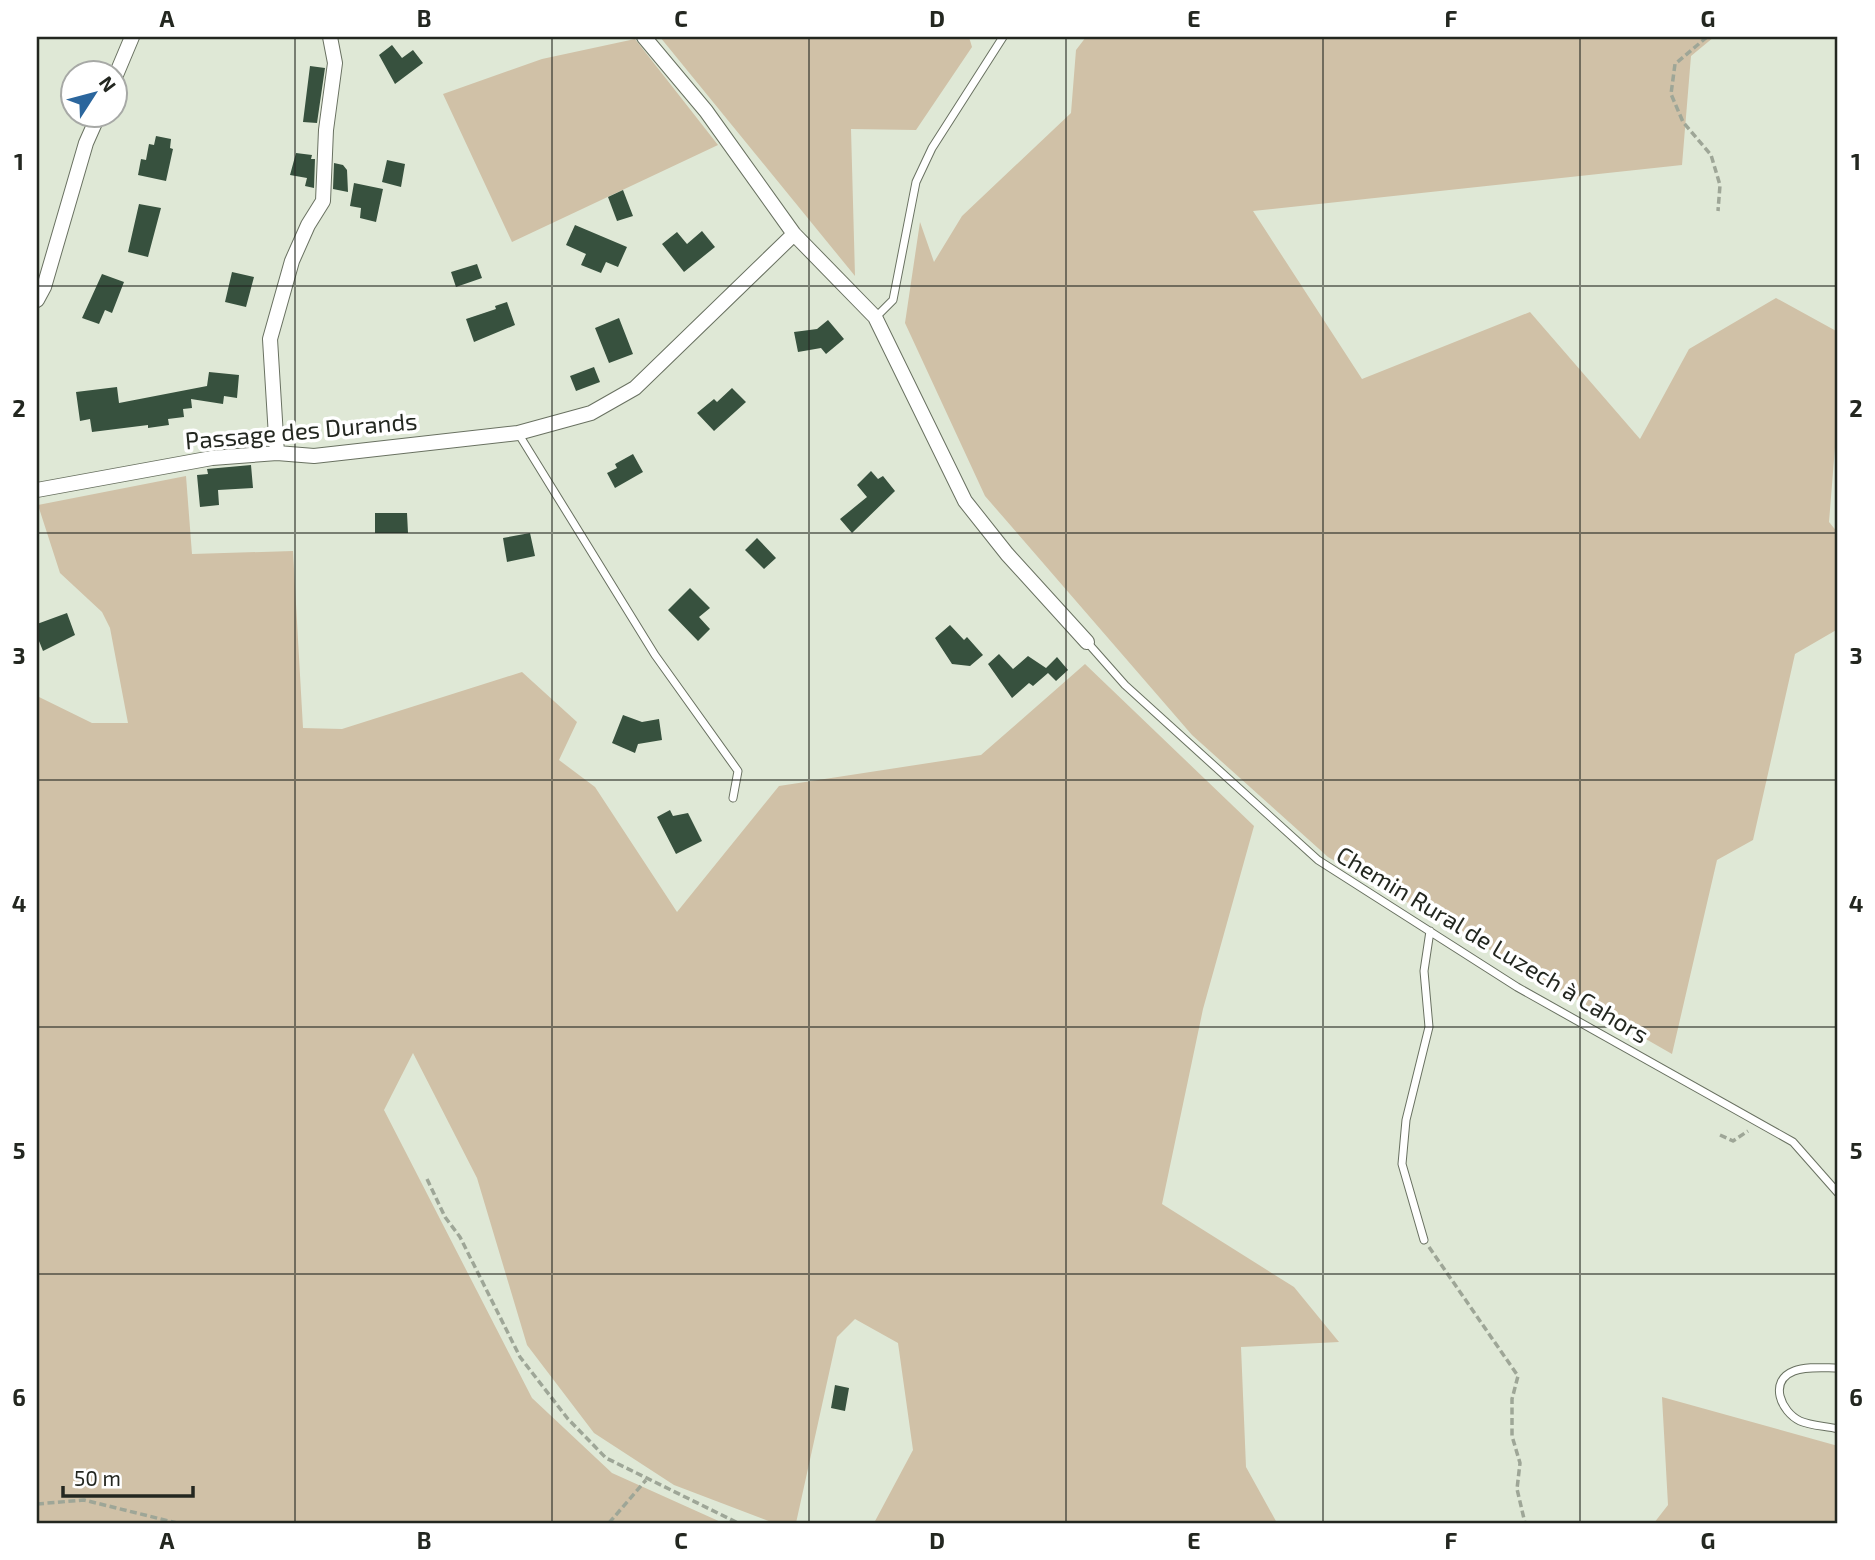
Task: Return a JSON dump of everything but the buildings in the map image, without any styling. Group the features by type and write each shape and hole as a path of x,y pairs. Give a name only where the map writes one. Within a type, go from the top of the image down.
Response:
{"street":[{"path":"122,60 132,37"},
{"path":"277,453 269,367 270,339 292,261 308,225 323,201 326,130 335,62 330,37"},
{"path":"644,37 706,111 794,234 875,317 965,501 1007,554 1087,642"},
{"path":"37,300 44,287 92,130"},
{"name":"Passage des Durands","path":"37,489 191,460 277,453 314,456 518,433 591,413 635,387 794,234"}],"lane":[{"path":"875,317 893,300 916,181 932,148 1003,37"},
{"path":"518,433 655,655 738,771 733,798"},
{"name":"Chemin Rural de Luzech à Cahors","path":"1087,642 1125,685 1318,860 1517,987 1793,1142 1838,1193"},
{"path":"1424,1240 1402,1164 1406,1120 1429,1027 1424,971 1430,931"},
{"path":"1838,1368 1794,1371 1781,1381 1778,1392 1786,1411 1801,1422 1838,1429"}],"path":[{"path":"1707,37 1675,64 1671,94 1683,121 1711,155 1720,185 1718,211"},
{"path":"1720,1135 1733,1141 1746,1133 1755,1121"},
{"path":"427,1179 445,1217 460,1237 520,1357 568,1419 606,1458 738,1523"},
{"path":"1424,1240 1518,1376 1512,1399 1512,1436 1520,1463 1517,1489 1525,1523"},
{"path":"609,1523 646,1480"},
{"path":"37,1504 84,1500 177,1523"}],"shaded area":[{"path":"660,37 969,37 972,47 916,130 851,129 855,276"},
{"path":"1086,37 1714,37 1691,56 1682,165 1253,211 1362,379 1530,312 1640,439 1689,349 1776,298 1838,332 1838,410 1829,522 1838,533 1838,629 1795,654 1753,840 1717,860 1672,1054 1328,857 1192,735 985,496 905,323 920,222 934,262 962,216 1071,113 1076,50"},
{"path":"635,39 718,145 512,242 443,94 542,59"},
{"path":"186,476 192,554 293,551 303,728 342,729 522,672 577,722 559,760 595,787 677,912 779,786 981,755 1085,664 1254,826 1203,1009 1162,1204 1294,1287 1339,1342 1241,1347 1246,1467 1277,1523 874,1523 913,1450 898,1343 855,1319 837,1337 796,1523 774,1523 674,1485 594,1433 527,1345 477,1178 413,1053 384,1110 532,1398 612,1473 723,1523 37,1523 37,696 92,723 128,723 110,628 102,612 60,573 38,505"},
{"path":"1662,1397 1838,1446 1838,1523 1654,1523 1668,1505"}]}
